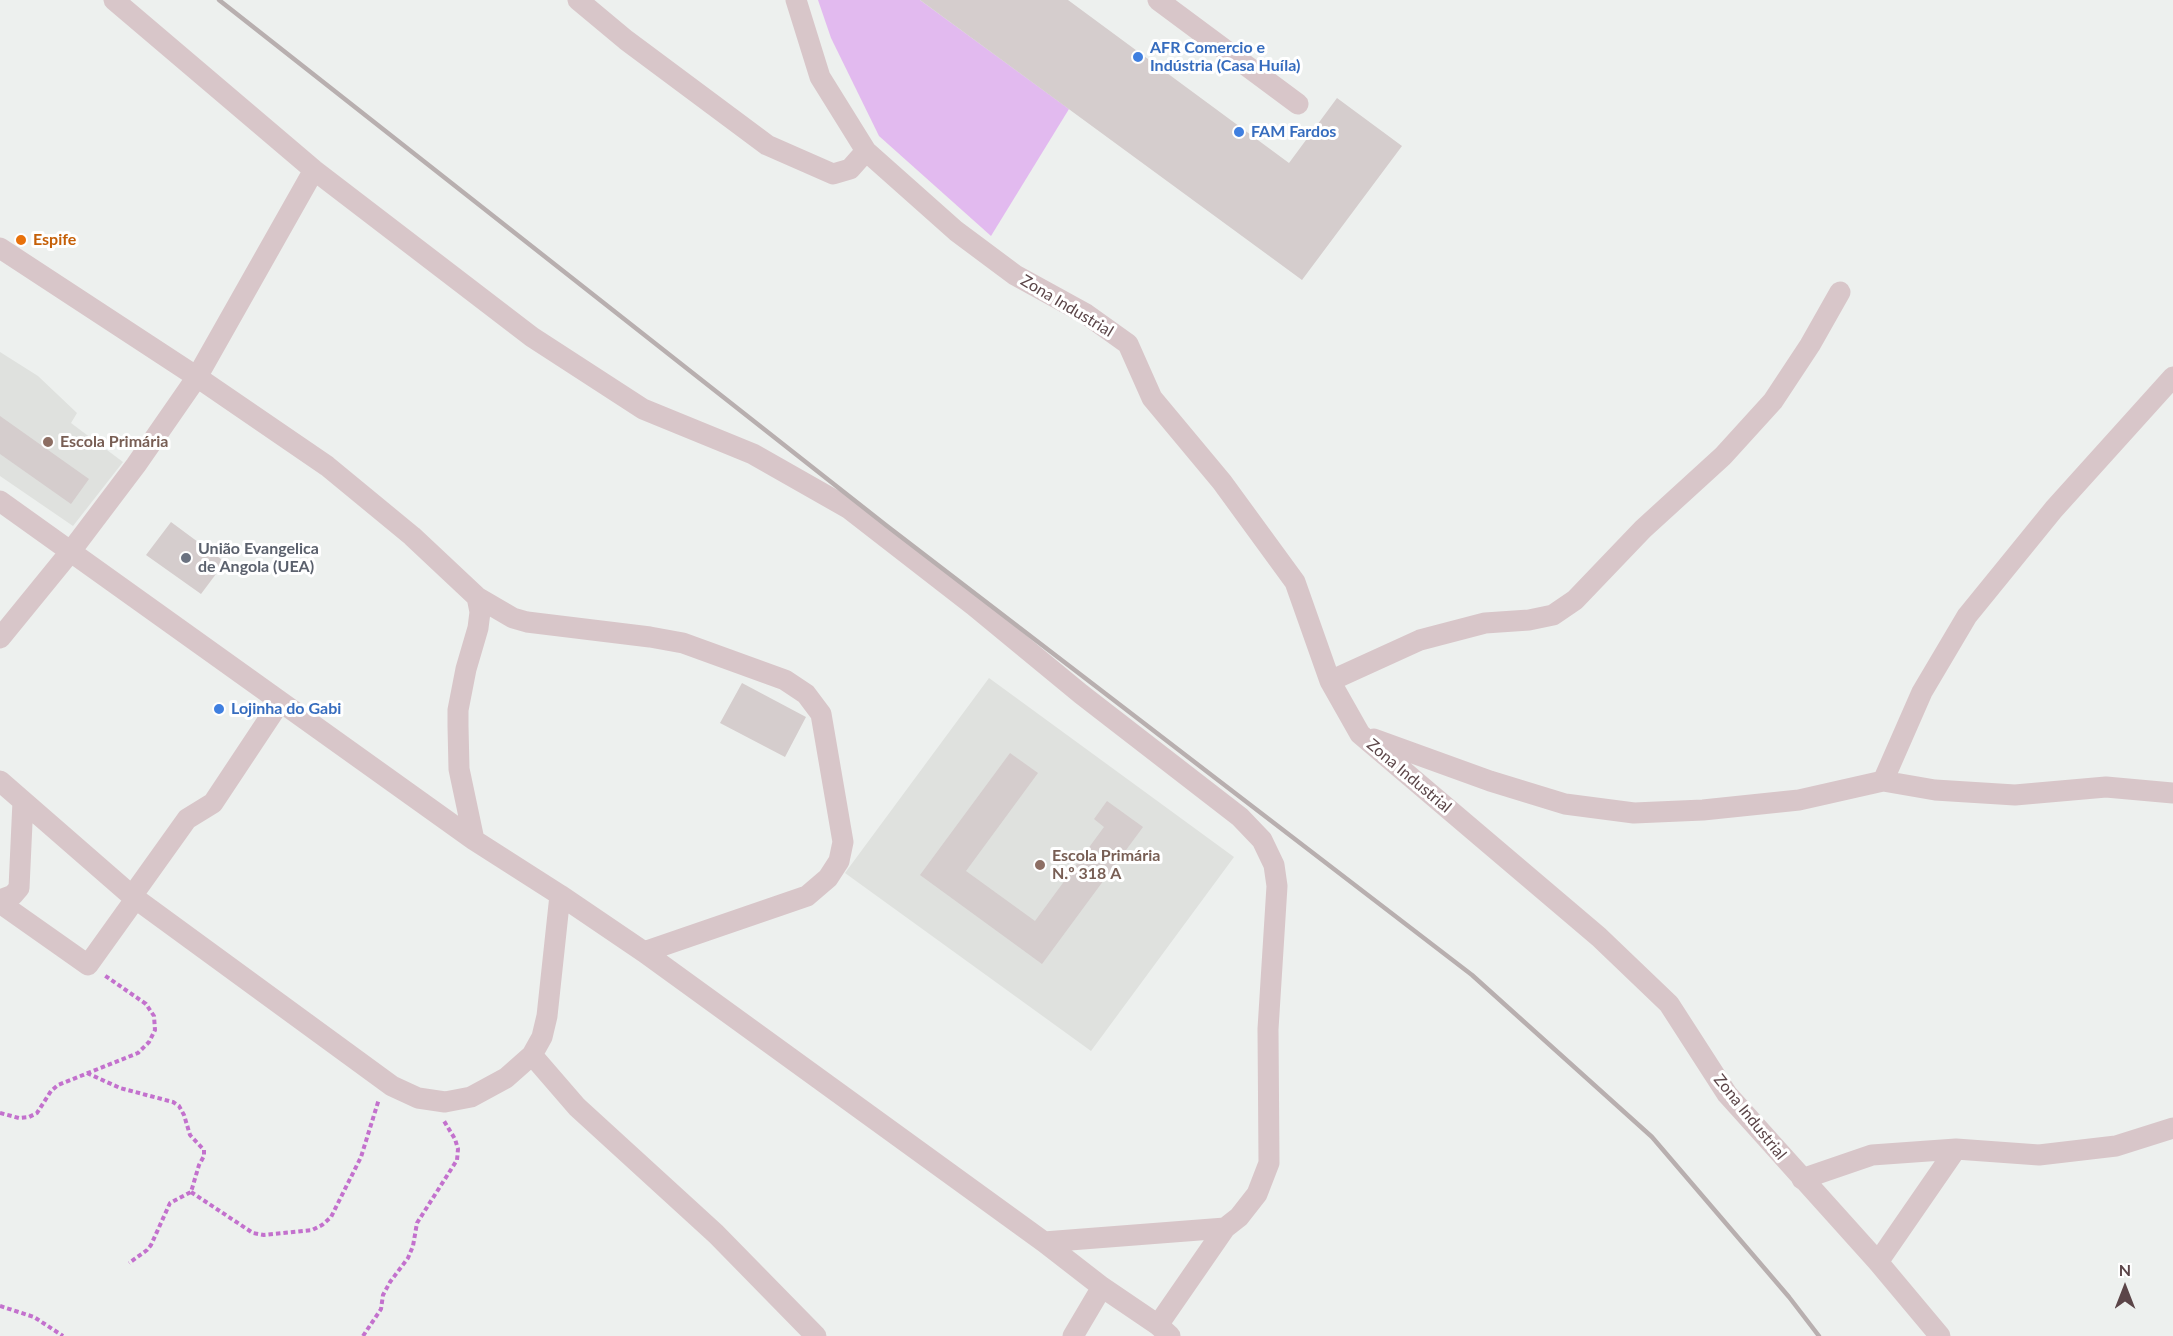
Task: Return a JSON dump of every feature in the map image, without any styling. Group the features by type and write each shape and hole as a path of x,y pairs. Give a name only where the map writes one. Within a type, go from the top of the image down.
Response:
{"street":[{"path":"0,501 474,840 644,952 1164,1331 1225,1228 1239,1217 1257,1194 1269,1163 1268,1029 1277,886 1274,866 1262,840 1240,817 1081,694 973,605 848,508 753,454 644,409 532,337 314,170 114,0"},
{"path":"578,0 635,47 767,145 833,174 850,169 866,151"},
{"name":"Zona Industrial","path":"796,0 820,77 866,151 956,231 1015,275 1086,315 1128,344 1152,398 1222,482 1295,582 1330,681 1360,734 1599,937 1669,1004 1727,1094 1878,1262 1940,1336"},
{"path":"1158,0 1298,104"},
{"path":"0,639 136,465 197,377 314,170"},
{"path":"0,248 197,377 327,466 412,536 477,597 513,618 527,622 683,643 785,680 806,694 821,714 843,842 839,861 828,878 807,896 644,952"},
{"path":"1330,681 1420,640 1485,623 1529,620 1553,615 1575,600 1643,529 1723,456 1773,401 1810,345 1840,292"},
{"path":"1883,781 1922,692 1966,616 2054,509 2173,377"},
{"path":"474,840 459,769 458,726 466,669 478,628 480,612 477,597"},
{"path":"24,801 19,888 13,895 0,901 88,964 188,819 213,803 280,702"},
{"path":"1360,734 1490,782 1565,804 1634,813 1703,810 1799,800 1883,781 1935,790 2015,795 2106,787 2173,793"},
{"path":"0,781 134,897 385,1081 418,1098 445,1102 471,1096 506,1078 532,1055 542,1037 546,1016 560,895"},
{"path":"532,1055 577,1107 716,1234 816,1336"},
{"path":"1802,1179 1872,1155 1956,1149 2039,1155 2116,1146 2173,1128"},
{"path":"1878,1262 1956,1149"},
{"path":"1044,1242 1225,1228"},
{"path":"1073,1336 1102,1287"}],"path":[{"path":"0,1113 29,1118 37,1113 51,1091 58,1085 138,1053 149,1042 155,1030 154,1016 146,1004 88,964"},
{"path":"87,1073 120,1088 173,1102 179,1106 184,1115 190,1135 204,1150 191,1192 170,1203 151,1245 129,1263"},
{"path":"191,1192 253,1233 264,1235 312,1230 322,1225 331,1217 361,1157 385,1081"},
{"path":"363,1336 381,1309 383,1295 390,1282 408,1258 413,1246 417,1223 457,1160 458,1149 455,1139 431,1100"},
{"path":"0,1306 34,1317 63,1336"}],"shaded area":[{"path":"818,0 920,0 1069,109 991,236 879,136 831,38"},
{"name":"Escola Primária","path":"0,352 38,376 77,413 71,423 123,462 73,526 0,476"},
{"name":"Escola Primária N.º 318 A","path":"989,678 1234,857 1091,1051 845,873"}],"building":[{"path":"920,0 1068,0 1289,163 1337,98 1402,146 1302,280"},
{"path":"0,416 89,479 71,504 0,454"},
{"name":"União Evangelica de Angola (UEA)","path":"171,522 225,562 201,594 146,555"},
{"path":"742,683 806,717 785,757 720,723"},
{"path":"1010,753 1038,773 966,871 1035,921 1104,827 1094,819 1107,801 1143,827 1042,964 920,875"}],"railway":[{"path":"219,0 887,526 1472,975 1652,1137 1789,1297 1819,1336"}],"place":[{"name":"AFR Comercio e Indústria (Casa Huíla)","path":"1138,57"},
{"name":"FAM Fardos","path":"1239,132"},
{"name":"Espife","path":"21,240"},
{"name":"Escola Primária","path":"48,442"},
{"name":"União Evangelica de Angola (UEA)","path":"186,558"},
{"name":"Lojinha do Gabi","path":"219,709"},
{"name":"Escola Primária N.º 318 A","path":"1040,865"}]}
